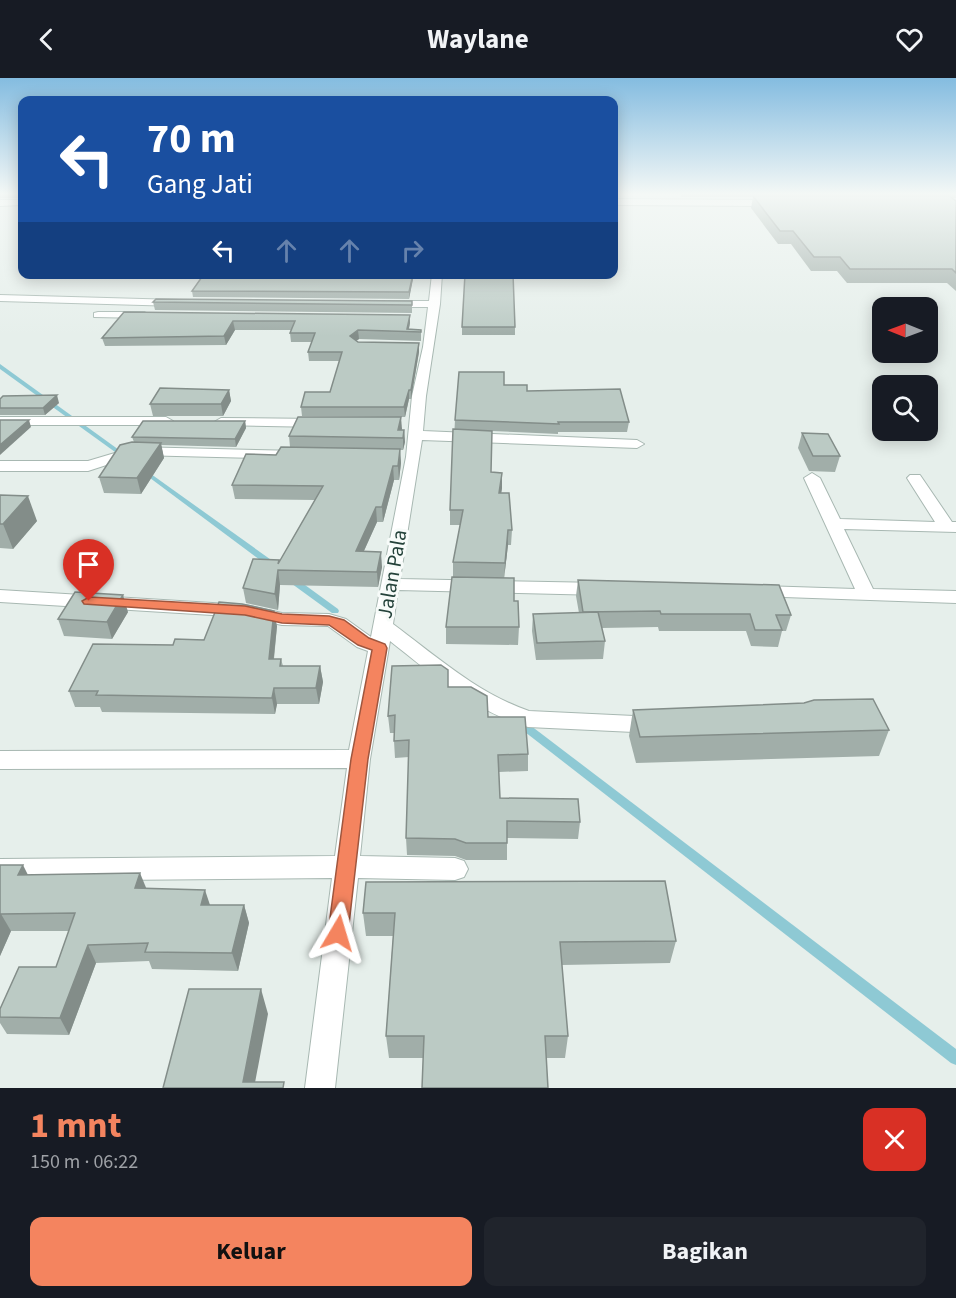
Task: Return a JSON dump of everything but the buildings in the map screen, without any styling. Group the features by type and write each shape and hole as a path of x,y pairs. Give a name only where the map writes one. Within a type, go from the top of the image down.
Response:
{"street":[{"name":"Jalan Pala","path":"320,1088 359,759 391,584 407,457 419,396 423,346 436,279"},
{"path":"0,298 192,303"},
{"path":"378,304 428,313"},
{"path":"98,315 155,316"},
{"path":"0,421 182,421"},
{"path":"206,422 334,423"},
{"path":"412,427 571,443 637,444"},
{"path":"0,466 67,467 105,462 135,452 320,455"},
{"path":"812,478 867,595"},
{"path":"915,478 951,527"},
{"path":"834,524 951,527"},
{"path":"391,584 617,589"},
{"path":"736,592 956,597"},
{"path":"0,596 245,611 282,619 329,620 339,623 364,642 380,648"},
{"path":"383,626 485,701 509,713 528,718 636,726 670,724"},
{"path":"0,760 359,759"},
{"path":"0,870 455,868"}],"waterway":[{"path":"0,366 124,456"},
{"path":"144,471 271,564"},
{"path":"291,579 335,611"},
{"path":"519,722 956,1058"}],"route":[{"path":"89,601 245,611 282,619 329,620 347,628 364,642 380,648 359,759 338,933"}]}
